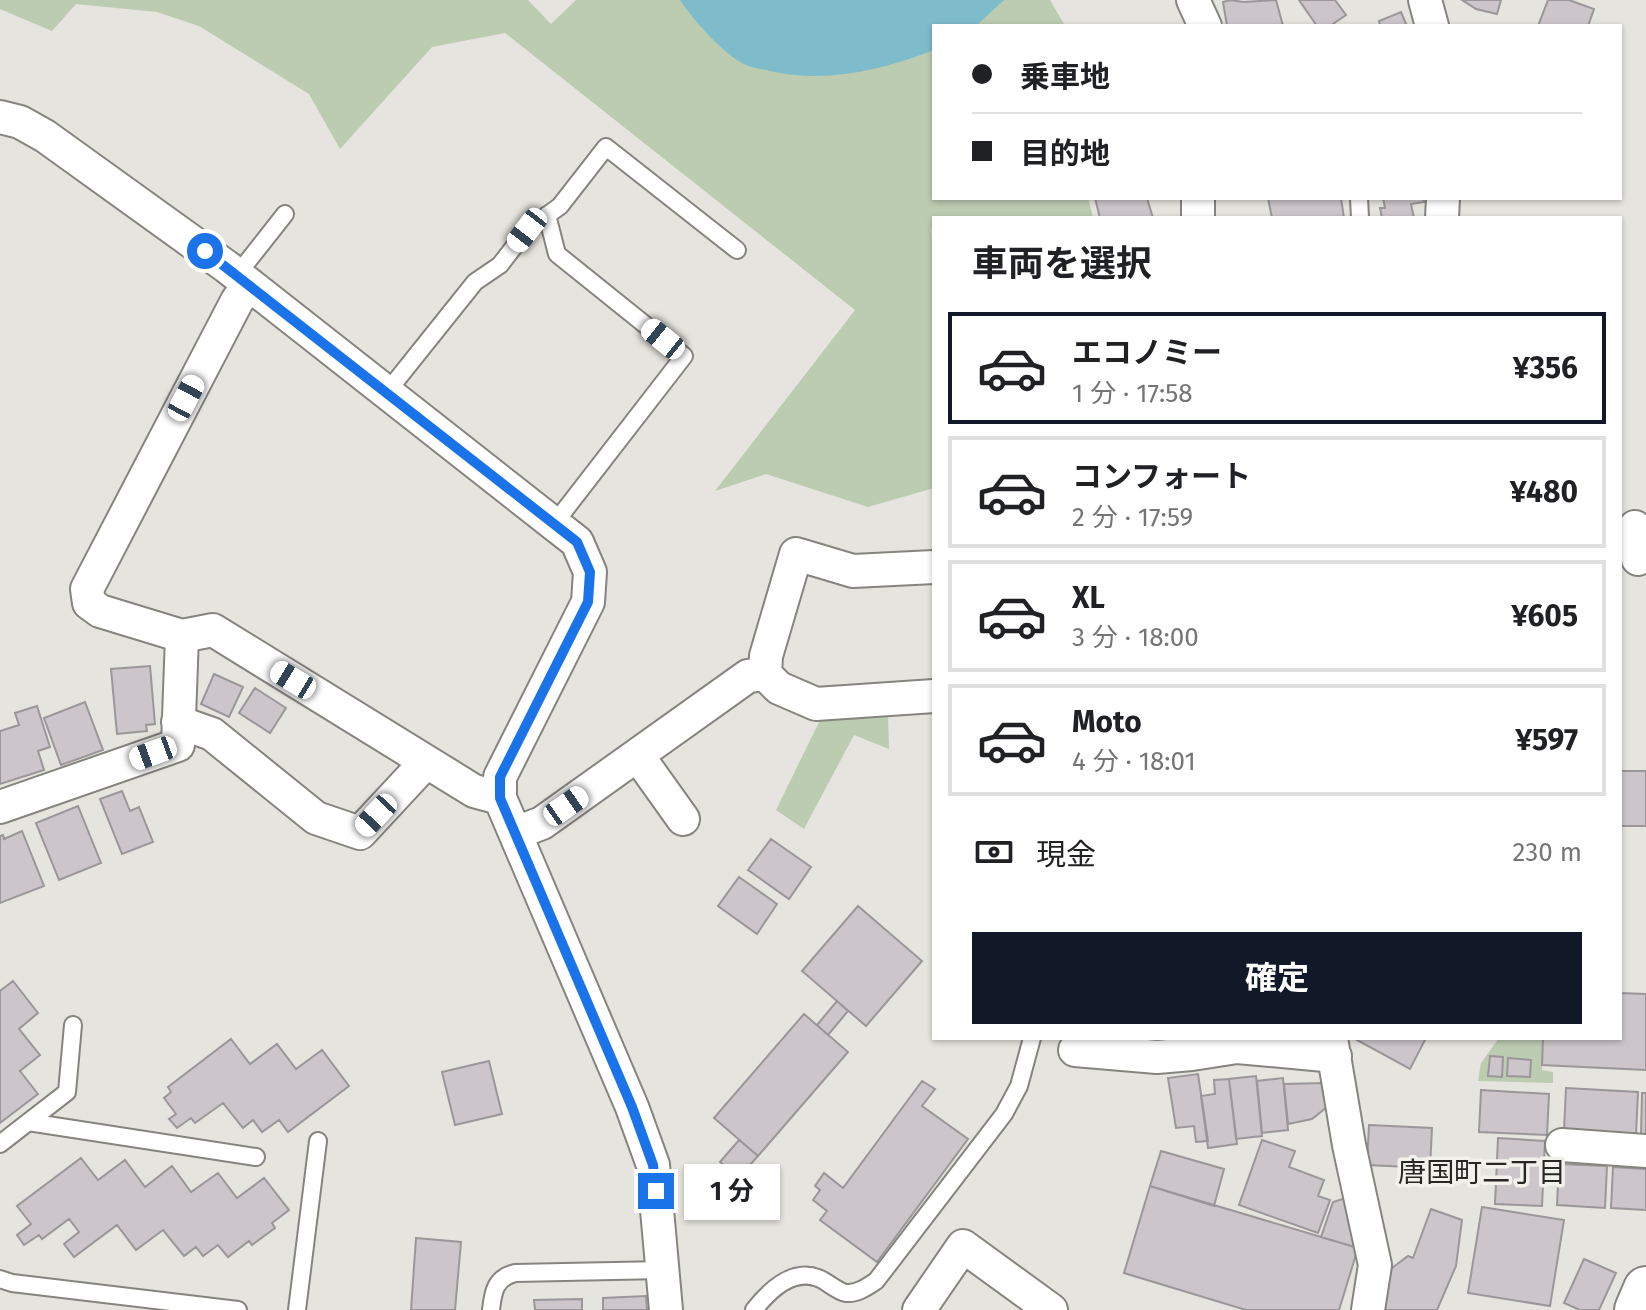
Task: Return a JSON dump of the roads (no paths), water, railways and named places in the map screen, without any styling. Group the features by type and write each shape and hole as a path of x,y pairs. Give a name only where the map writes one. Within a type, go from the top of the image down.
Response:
{"street":[{"path":"1193,0 1204,24"},
{"path":"1425,0 1431,24"},
{"path":"0,117 20,122 45,136 243,280 577,542 590,572 588,602 500,777 500,798 632,1107 653,1165 666,1310"},
{"path":"243,280 237,301 87,589 89,603 100,611 182,636 213,630 474,791 500,798"},
{"path":"1635,527 1635,560"},
{"path":"932,567 853,571 796,554 766,656 765,674 779,688 816,704 932,696"},
{"path":"0,807 178,745 182,636"},
{"path":"516,833 542,823 748,676 765,674"},
{"path":"178,722 212,734 316,818 360,833 426,762"},
{"path":"638,756 683,819"},
{"path":"1075,1050 1157,1057 1237,1047 1333,1047 1349,1145 1375,1265 1368,1310"},
{"path":"1562,1145 1646,1151"},
{"path":"919,1310 963,1246 1051,1310"},
{"path":"1637,1310 1646,1289"}],"lane":[{"path":"387,392 475,282 500,265 527,230 560,206 606,147 737,250"},
{"path":"243,280 285,214"},
{"path":"547,215 557,254 684,356 554,524"},
{"path":"0,1144 67,1092 73,1025"},
{"path":"754,1310 767,1294 798,1276 816,1277 846,1293 861,1291 876,1281 1004,1114 1019,1086 1031,1040"},
{"path":"28,1122 256,1157"},
{"path":"297,1310 318,1141"},
{"path":"491,1310 495,1286 506,1275 663,1270"},
{"path":"0,1279 12,1283 238,1310"}],"water":[{"path":"680,0 1004,0 978,24 932,24 932,51 874,69 832,75 791,75 749,66 728,53"}],"district":[{"name":"唐国町二丁目","path":"1482,1172"}]}
